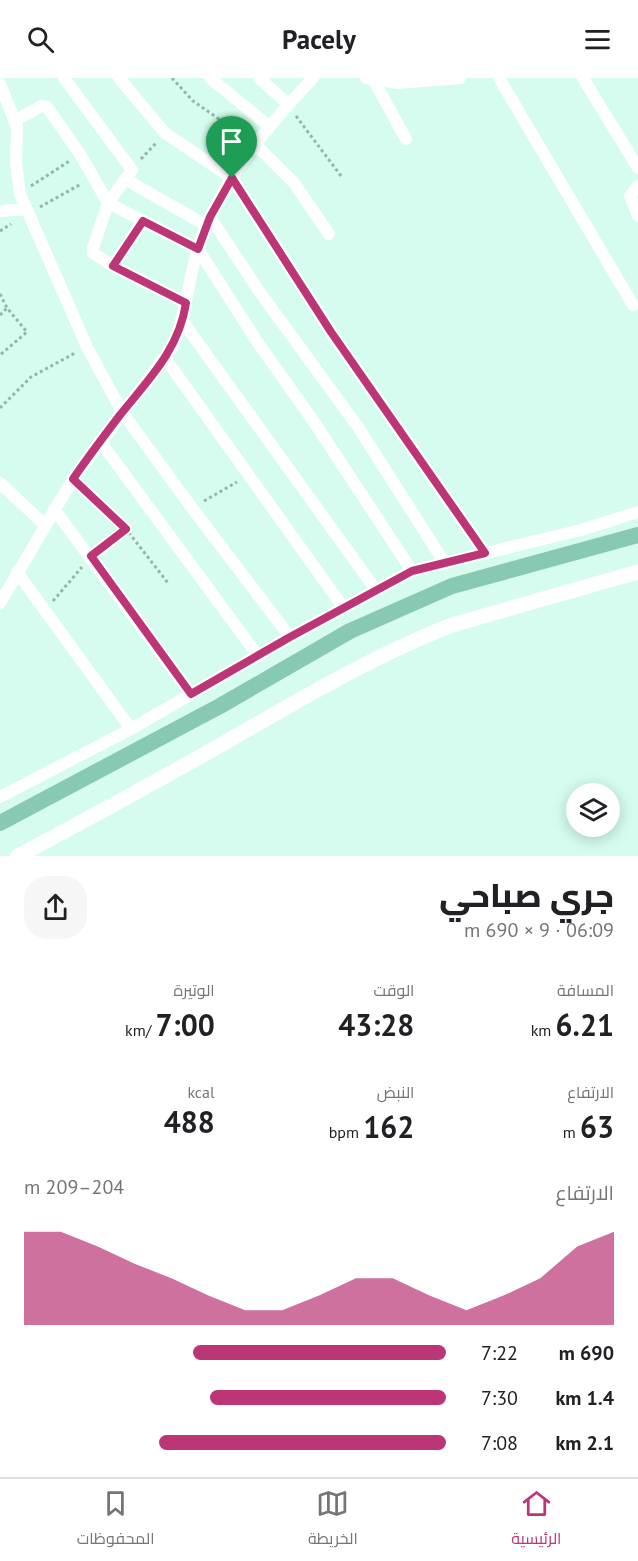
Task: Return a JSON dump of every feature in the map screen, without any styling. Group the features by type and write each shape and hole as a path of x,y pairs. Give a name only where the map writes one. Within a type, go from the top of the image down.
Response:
{"street":[{"path":"10,78 0,82 16,120 20,194 87,347 122,412 290,637"},
{"path":"64,78 128,174 209,222 358,427 444,562"},
{"path":"119,78 165,133 232,178 331,332 485,553"},
{"path":"210,78 270,127"},
{"path":"259,78 288,104"},
{"path":"0,603 44,524 73,479 165,358 183,322 198,249 232,178 288,104 313,78"},
{"path":"370,79 419,82 460,78"},
{"path":"500,78 633,305"},
{"path":"583,78 638,168"},
{"path":"370,79 406,139"},
{"path":"16,120 41,106 47,107 80,154 108,203 198,249 258,343 312,419 412,571"},
{"path":"256,145 294,183 329,234"},
{"path":"128,174 108,203 93,250 96,256 113,266 186,303"},
{"path":"638,186 630,196 638,216"},
{"path":"0,211 26,211"},
{"path":"183,322 375,590"},
{"path":"165,358 343,607"},
{"path":"100,441 258,656"},
{"path":"0,483 44,524"},
{"path":"54,509 191,694"},
{"path":"0,797 132,729 343,607 412,571 581,530 638,512"},
{"path":"17,572 132,729"},
{"path":"18,856 133,795 290,705 423,637 452,625 638,572"}],"path":[{"path":"172,78 193,101 256,145"},
{"path":"288,104 341,176"},
{"path":"128,174 165,133"},
{"path":"20,194 80,154"},
{"path":"26,211 94,177"},
{"path":"113,266 143,221"},
{"path":"0,294 27,332 0,355"},
{"path":"0,315 8,308"},
{"path":"0,408 32,376 87,347"},
{"path":"192,508 249,475"},
{"path":"73,479 126,529 168,583"},
{"path":"46,609 91,556 126,529"}],"waterway":[{"path":"0,823 220,706 350,631 452,586 638,535"}],"route":[{"path":"232,178 331,332 394,419 485,553 412,571 343,607 191,694 91,556 126,529 73,479 165,358 183,322 186,303 113,266 143,221 198,249 210,217 232,178"}]}
